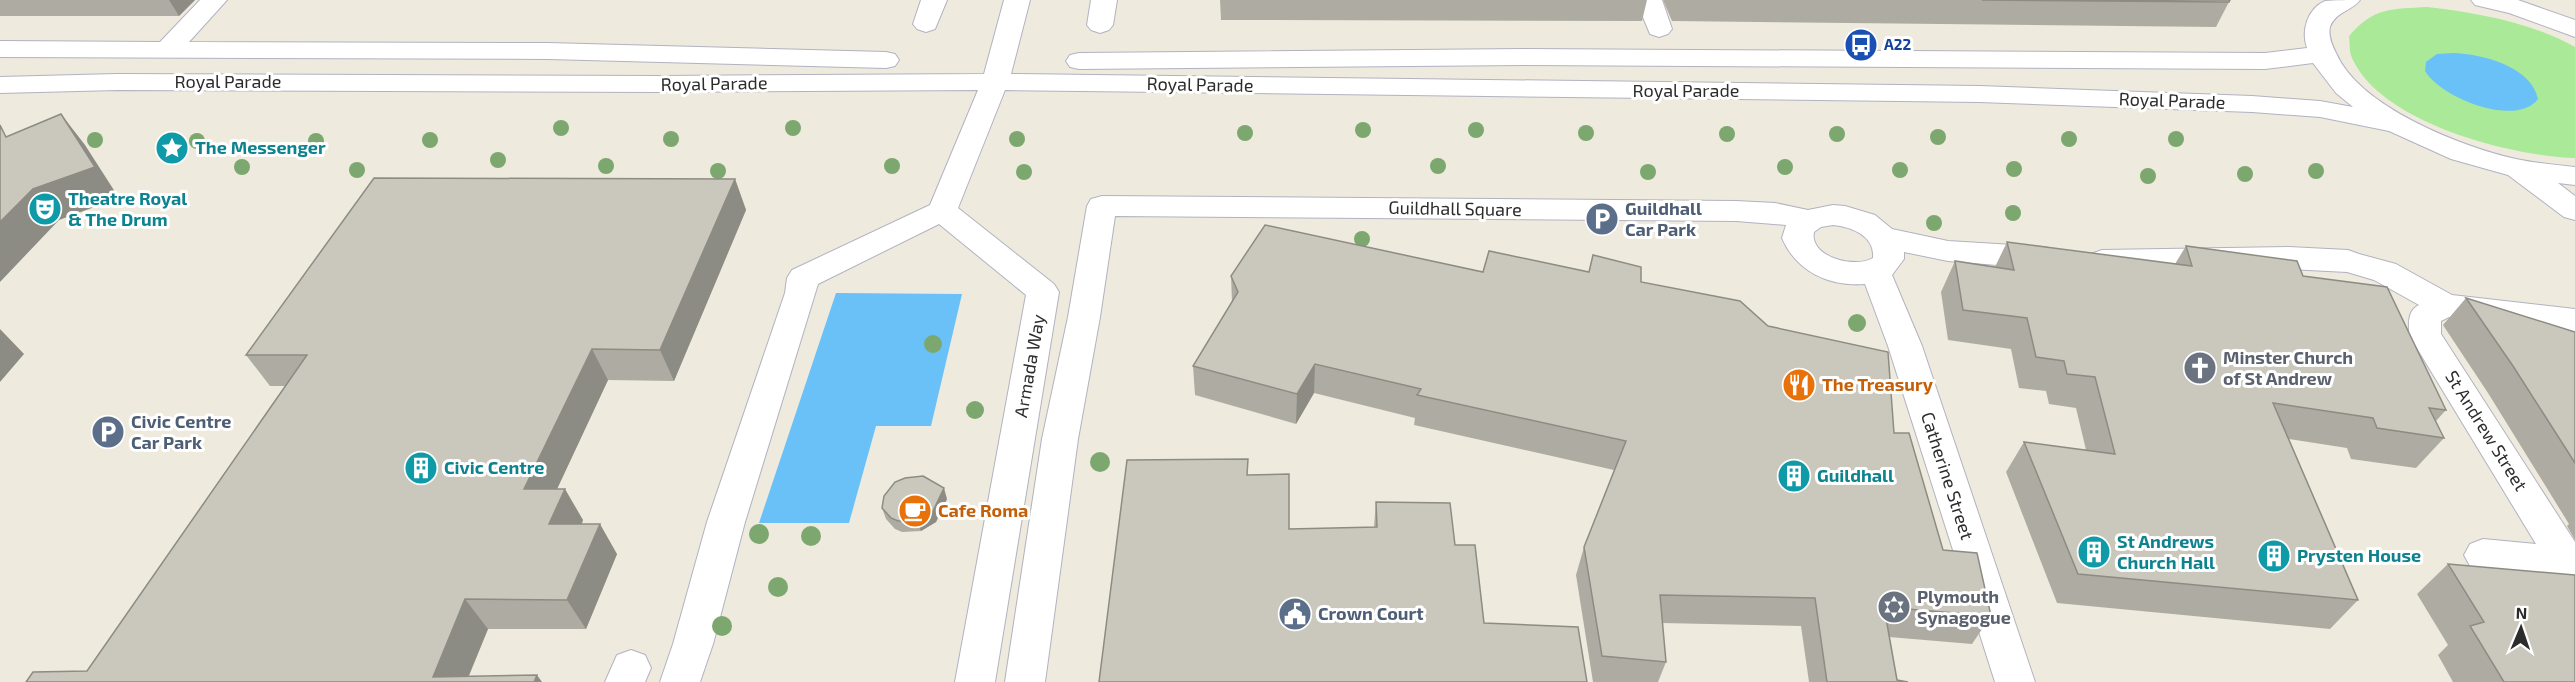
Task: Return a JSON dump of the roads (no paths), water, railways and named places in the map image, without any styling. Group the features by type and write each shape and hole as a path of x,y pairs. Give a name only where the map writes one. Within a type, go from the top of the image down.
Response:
{"street":[{"path":"167,50 214,0"},
{"path":"926,24 934,0"},
{"path":"680,682 693,644 726,522 801,293 802,278 942,211 999,72 1017,0"},
{"path":"1100,25 1104,0"},
{"path":"1649,0 1659,29"},
{"path":"2347,0 2322,16 2316,33 2320,54 2335,77 2362,100 2398,124 2474,157 2517,168 2575,176"},
{"path":"2484,0 2516,7 2575,29"},
{"path":"2516,7 2545,0"},
{"name":"Royal Parade","path":"0,50 548,51 999,72 1979,94 2263,104 2320,109 2398,124"},
{"name":"Royal Parade","path":"0,85 117,82 649,84 1512,57 2254,61 2320,54"},
{"path":"2517,168 2575,210"},
{"name":"Guildhall Square","path":"1025,682 1060,439 1084,317 1102,206 1736,212 1775,213 1807,220"},
{"name":"Armada Way","path":"942,211 1043,292 975,682"},
{"path":"1880,255 1862,221 1848,216 1819,216 1807,220 1800,227 1797,236 1798,245 1816,264 1846,274 1861,274 1880,255 1948,252 2096,261 2289,258 2348,261 2385,272 2445,305 2575,321"},
{"name":"Catherine Street","path":"1880,255 1905,346 2015,682"},
{"name":"St Andrew Street","path":"2445,305 2425,316 2425,335 2572,568"},
{"name":"St Andrew Street","path":"2483,555 2572,568"}],"water":[{"path":"2453,53 2491,59 2516,70 2534,88 2538,99 2527,107 2513,111 2497,110 2479,106 2446,91 2425,71 2426,62 2437,54"},
{"path":"836,293 962,294 931,426 876,426 849,523 759,523"}],"place":[{"name":"A22","path":"1861,45"},
{"name":"The Messenger","path":"172,148"},
{"name":"Theatre Royal & The Drum","path":"45,209"},
{"name":"Guildhall Car Park","path":"1602,219"},
{"name":"Minster Church of St Andrew","path":"2200,368"},
{"name":"The Treasury","path":"1799,385"},
{"name":"Civic Centre Car Park","path":"108,432"},
{"name":"Civic Centre","path":"421,468"},
{"name":"Guildhall","path":"1794,476"},
{"name":"Cafe Roma","path":"915,511"},
{"name":"St Andrews Church Hall","path":"2094,552"},
{"name":"Prysten House","path":"2274,556"},
{"name":"Plymouth Synagogue","path":"1894,607"},
{"name":"Crown Court","path":"1295,614"}]}
